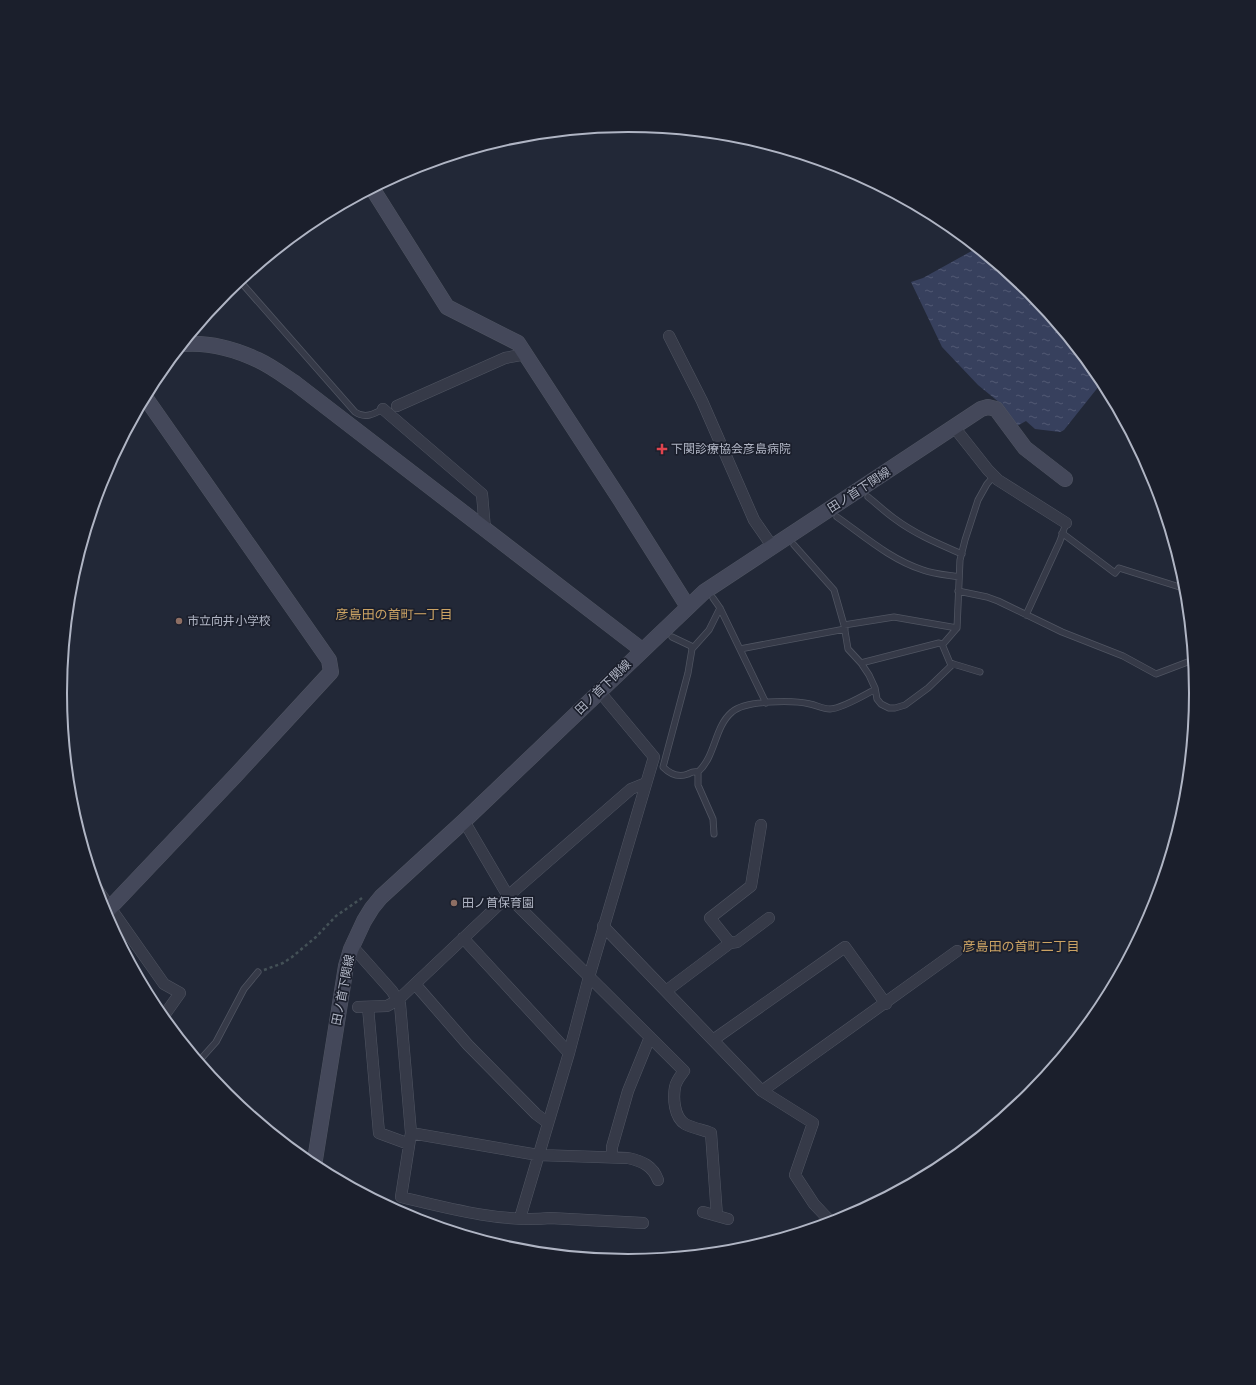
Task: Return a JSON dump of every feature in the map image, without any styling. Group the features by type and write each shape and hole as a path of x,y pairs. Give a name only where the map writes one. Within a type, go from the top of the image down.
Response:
{"street":[{"path":"375,192 446,307 518,343 688,607"},
{"path":"669,336 702,401 754,520 772,546"},
{"path":"189,343 232,350 258,360 295,383 642,650"},
{"path":"397,406 505,358 526,354"},
{"path":"111,908 331,672 329,660 148,402"},
{"name":"田ノ首下関線","path":"315,1158 346,966 352,946 364,921 378,901 394,884 464,821 704,592 981,409 988,406 996,409 1025,448 1065,479"},
{"path":"384,409 482,494 485,529"},
{"path":"954,427 994,476 1064,528"},
{"path":"520,1218 569,1053 603,926 654,757 599,691"},
{"path":"646,783 631,789 508,896 398,1000 387,1006 363,1007 379,1133 538,1155 628,1158 640,1161 652,1169 658,1180"},
{"path":"464,821 508,896 684,1071 675,1087 675,1103 678,1118 686,1124 711,1133 722,1218 703,1212"},
{"path":"730,943 710,918 751,886 761,825"},
{"path":"666,991 730,943 737,942 769,918"},
{"path":"117,923 164,984 180,993 167,1011"},
{"path":"603,926 762,1091 812,1123 795,1175 814,1204 826,1217"},
{"path":"463,938 569,1053"},
{"path":"352,946 400,1004 410,1138 401,1197 451,1209 520,1218 550,1218 643,1223"},
{"path":"714,1040 845,947 886,1004"},
{"path":"762,1091 886,1004 957,951"},
{"path":"415,984 468,1045 536,1114 548,1123"},
{"path":"612,1157 612,1147 628,1090 650,1037"}],"lane":[{"path":"243,285 355,412 360,415 368,416 384,409"},
{"path":"861,663 939,643 942,644 957,628 958,591 962,554 978,500 987,484 994,476"},
{"path":"868,497 895,519 932,541 962,554"},
{"path":"837,517 890,555 909,565 924,571 959,577"},
{"path":"1026,615 1044,579 1064,528 1115,573 1119,568 1179,587"},
{"path":"794,545 834,590 848,649 861,663 869,676 875,688 878,702 888,708 905,705 928,688 953,664"},
{"path":"958,591 987,597 1062,632 1123,656 1156,674 1188,662"},
{"path":"713,598 720,608 766,702"},
{"path":"698,772 692,772 682,776 669,772 663,767 688,673 692,649 708,630 720,608"},
{"path":"740,649 894,617 957,628"},
{"path":"672,637 691,646 692,649"},
{"path":"942,644 950,663 980,672"},
{"path":"714,834 713,819 698,785 698,772 705,764 713,749 718,733 726,718 732,712 740,707 766,702 795,702 830,709 837,708 872,691 875,692"},
{"path":"202,1057 216,1042 244,989 258,972"}],"path":[{"path":"258,972 282,963 292,957 316,937 336,916 365,896 378,901"}],"water":[{"path":"973,250 1025,296 1073,351 1098,387 1064,430 1060,432 1035,429 1026,421 1017,426 1000,403 978,385 942,347 911,282 923,278"}],"place":[{"name":"下関診療協会彦島病院","path":"662,449"},
{"name":"市立向井小学校","path":"179,621"},
{"name":"田ノ首保育園","path":"454,903"}],"district":[{"name":"彦島田の首町一丁目","path":"394,614"},
{"name":"彦島田の首町二丁目","path":"1021,946"}]}
